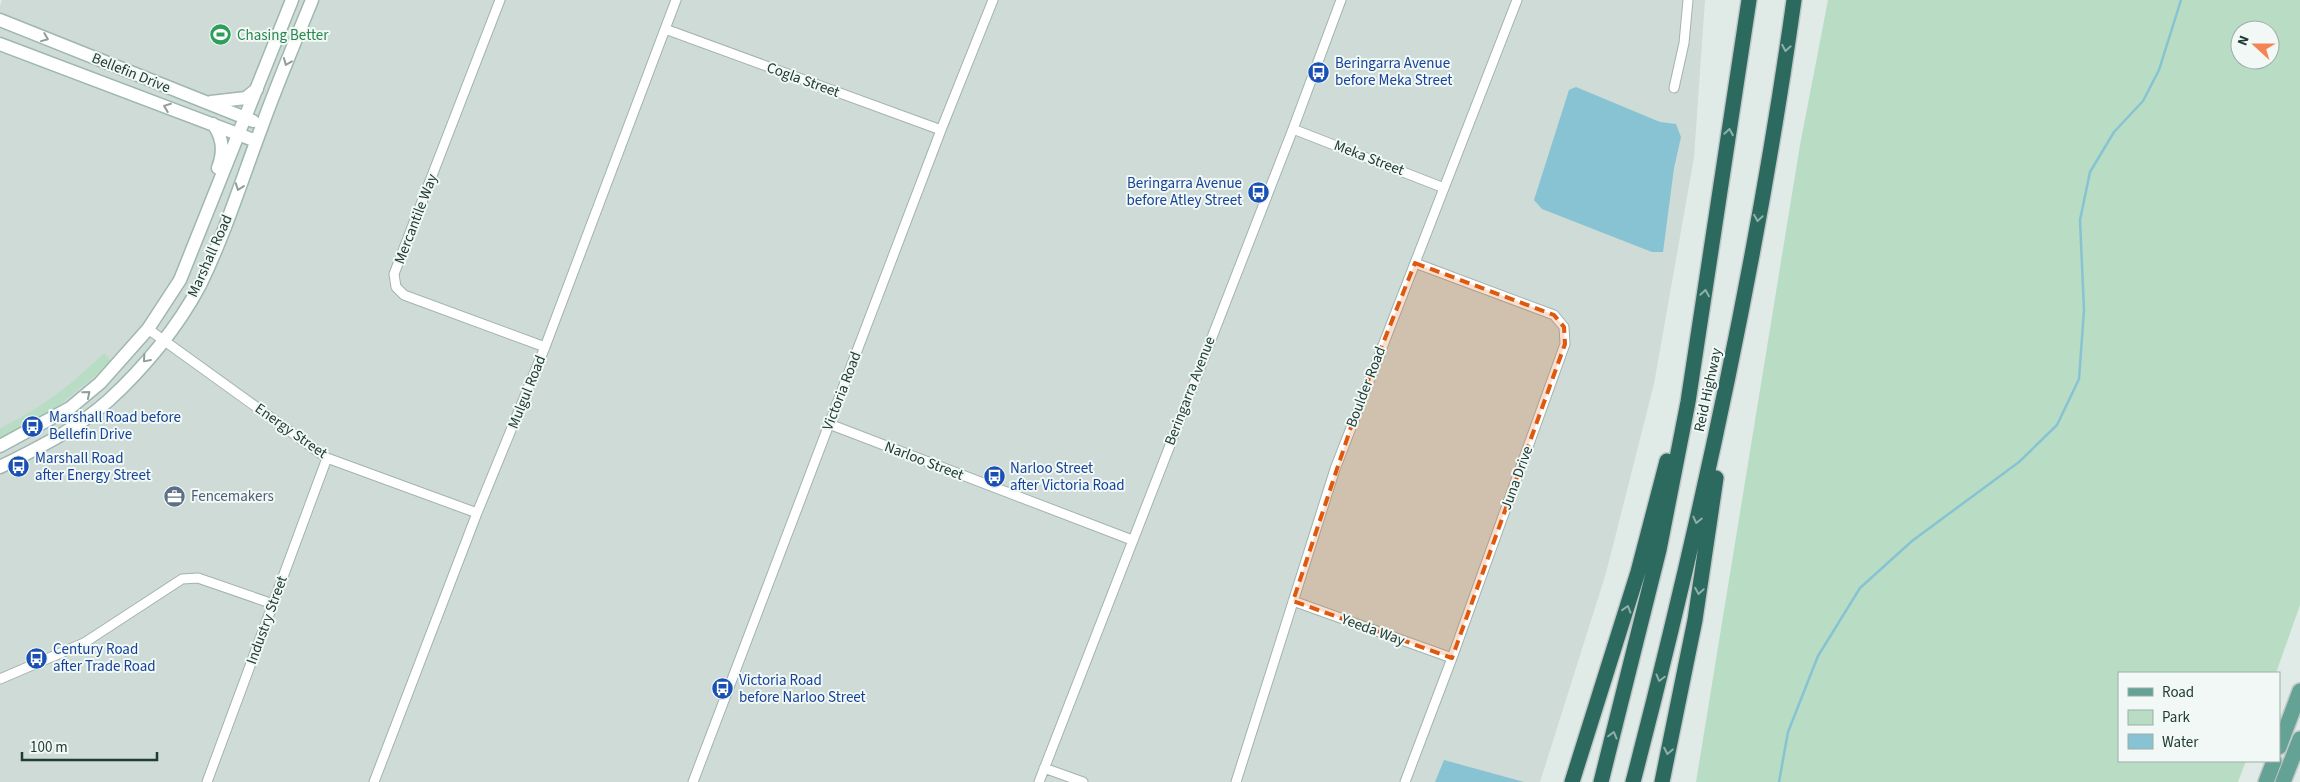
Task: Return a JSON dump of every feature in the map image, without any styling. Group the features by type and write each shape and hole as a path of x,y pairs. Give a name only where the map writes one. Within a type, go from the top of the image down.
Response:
{"highway":[{"name":"Reid Highway","path":"1601,782 1659,550 1688,402 1749,0"},
{"name":"Reid Highway","path":"1633,782 1676,616 1738,336 1794,0"},
{"path":"1662,782 1694,620 1738,336"},
{"path":"1572,782 1638,572 1697,341"}],"main road":[{"name":"Marshall Road","path":"0,446 70,408 100,383 148,329 180,280 192,254 292,0"},
{"name":"Marshall Road","path":"0,467 53,440 79,424 108,400 163,340 200,285 226,225 262,124 312,0"},
{"name":"Bellefin Drive","path":"0,20 262,124"},
{"name":"Bellefin Drive","path":"0,44 256,141"},
{"path":"204,102 222,102 246,98 257,89"},
{"path":"192,254 200,217 221,162 222,142 219,132 213,124"},
{"path":"2280,744 2300,691"},
{"path":"2283,782 2300,739"},
{"path":"2266,782 2274,762"}],"street":[{"name":"Mercantile Way","path":"500,0 394,274 396,287 404,295 545,347"},
{"name":"Mulgul Road","path":"374,782 477,513 545,347 676,0"},
{"name":"Victoria Road","path":"693,782 941,130 993,0"},
{"name":"Beringarra Avenue","path":"1039,782 1341,0"},
{"name":"Boulder Road","path":"1236,782 1334,469 1517,0"},
{"path":"1674,88 1684,43 1688,0"},
{"name":"Cogla Street","path":"665,29 941,130"},
{"name":"Meka Street","path":"1293,128 1444,188"},
{"name":"Juna Drive","path":"1405,782 1452,658 1565,344 1564,327 1554,315 1415,263"},
{"name":"Energy Street","path":"148,329 327,458 477,513"},
{"name":"Narloo Street","path":"829,424 1132,540"},
{"name":"Industry Street","path":"207,782 327,458"},
{"path":"0,679 84,642 182,580 198,578 273,604"},
{"name":"Yeeda Way","path":"1293,601 1452,658"},
{"path":"1044,768 1083,782"}],"highlighted area":[{"path":"1415,263 1554,315 1564,327 1565,344 1452,658 1293,601 1358,406"}],"shaded area":[{"path":"2,0 1705,0 1694,157 1654,384 1606,573 1540,782 0,782 0,6"}],"green space":[{"path":"1828,0 2300,0 2300,605 2276,672 2118,672 2118,762 2246,762 2238,782 1696,782 1800,145"},
{"path":"104,353 112,362 53,410 0,439 0,428 28,413 55,395 81,375"}],"water":[{"path":"1576,87 1660,122 1676,124 1681,137 1674,168 1663,252 1652,252 1542,209 1534,200 1569,90"},
{"path":"1444,760 1524,782 1435,782"}],"waterway":[{"path":"1779,782 1788,732 1818,656 1860,588 1912,541 2019,462 2057,425 2079,379 2084,310 2080,220 2090,172 2114,132 2143,101 2159,70 2181,0"}],"place":[{"name":"Chasing Better","path":"221,35"},
{"name":"Beringarra Avenue before Meka Street","path":"1319,72"},
{"name":"Beringarra Avenue before Atley Street","path":"1258,192"},
{"name":"Marshall Road before Bellefin Drive","path":"33,426"},
{"name":"Marshall Road after Energy Street","path":"19,467"},
{"name":"Narloo Street after Victoria Road","path":"994,477"},
{"name":"Fencemakers","path":"175,496"},
{"name":"Century Road after Trade Road","path":"37,658"},
{"name":"Victoria Road before Narloo Street","path":"723,689"}]}
